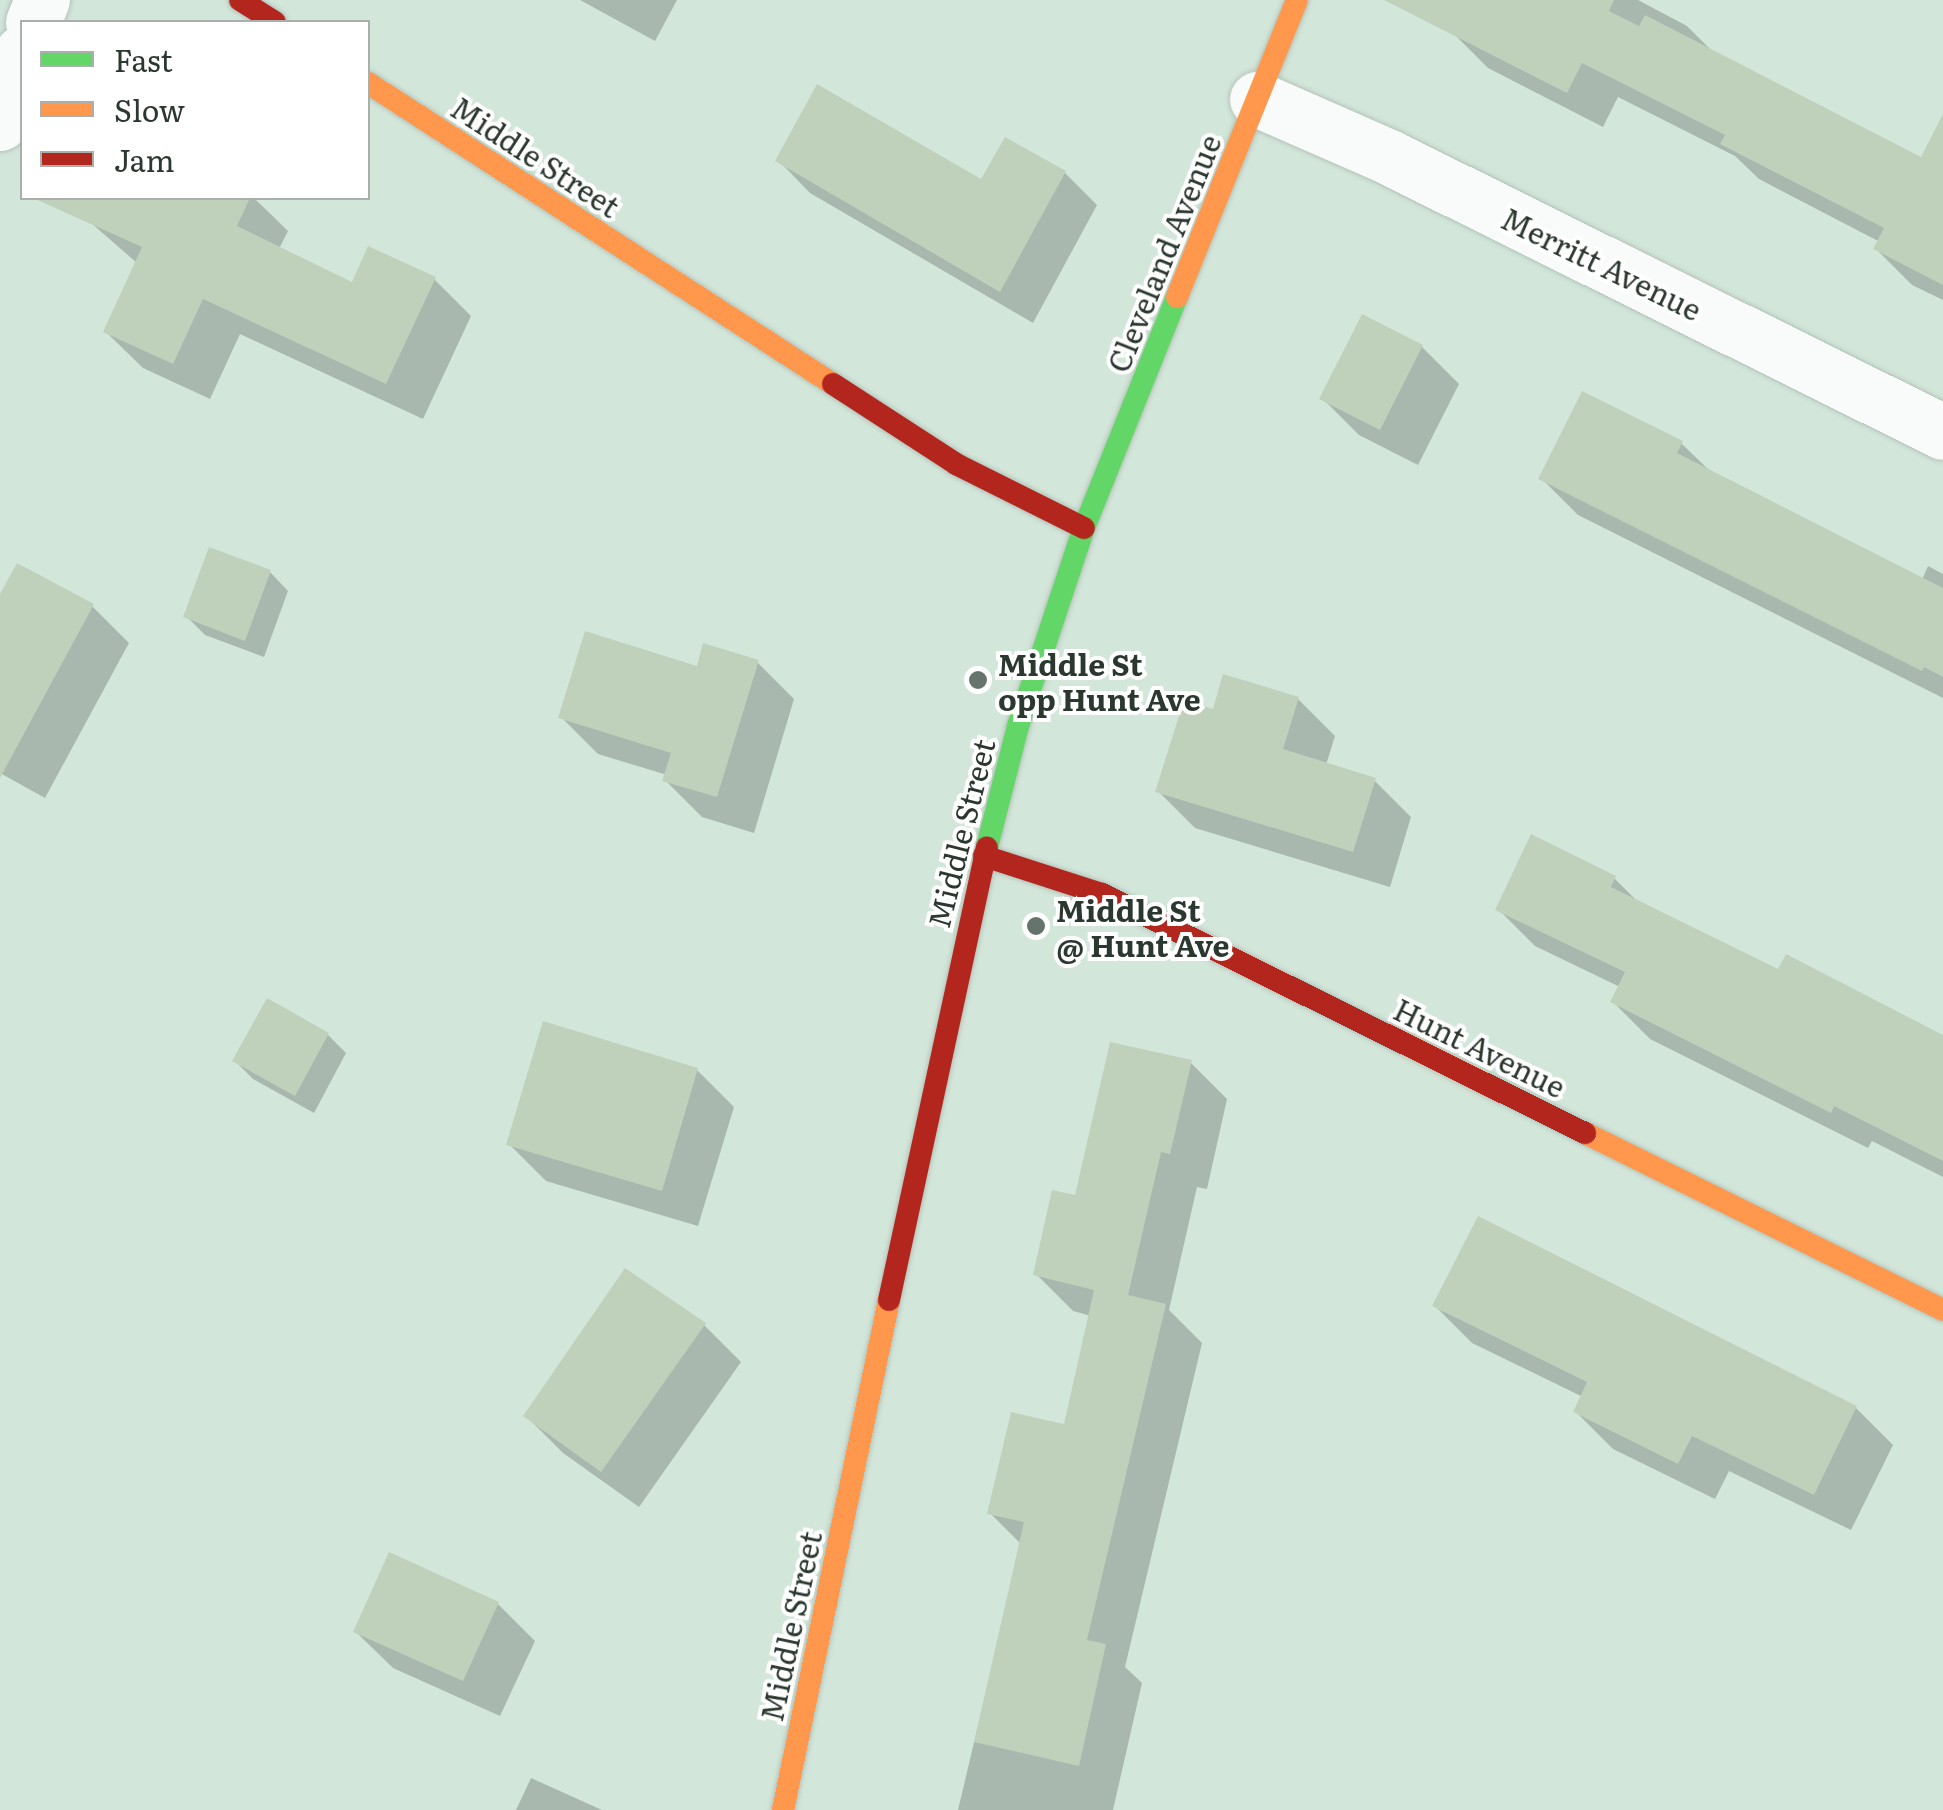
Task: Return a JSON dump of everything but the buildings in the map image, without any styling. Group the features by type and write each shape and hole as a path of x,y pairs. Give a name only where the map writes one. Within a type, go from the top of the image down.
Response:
{"street":[{"path":"240,0 271,20"},
{"name":"Cleveland Avenue","path":"1084,528 1298,0"},
{"path":"0,124 20,59"},
{"name":"Middle Street","path":"370,84 956,464 1084,528 1018,726 984,856 783,1810"},
{"name":"Merritt Avenue","path":"1257,100 1389,157 1943,432"},
{"name":"Hunt Avenue","path":"984,856 1102,894 1943,1310"}],"traffic: fast":[{"path":"987,847 1018,726 1084,528 1177,297"}],"traffic: slow":[{"path":"1177,297 1297,0"},
{"path":"370,84 833,384"},
{"path":"1585,1133 1943,1310"},
{"path":"783,1810 889,1300"}],"traffic: jam":[{"path":"240,0 272,20"},
{"path":"833,384 956,464 1084,528"},
{"path":"889,1300 987,847"},
{"path":"984,856 1102,894 1585,1133"}],"place":[{"name":"Middle St opp Hunt Ave","path":"978,680"},
{"name":"Middle St @ Hunt Ave","path":"1036,926"}]}
